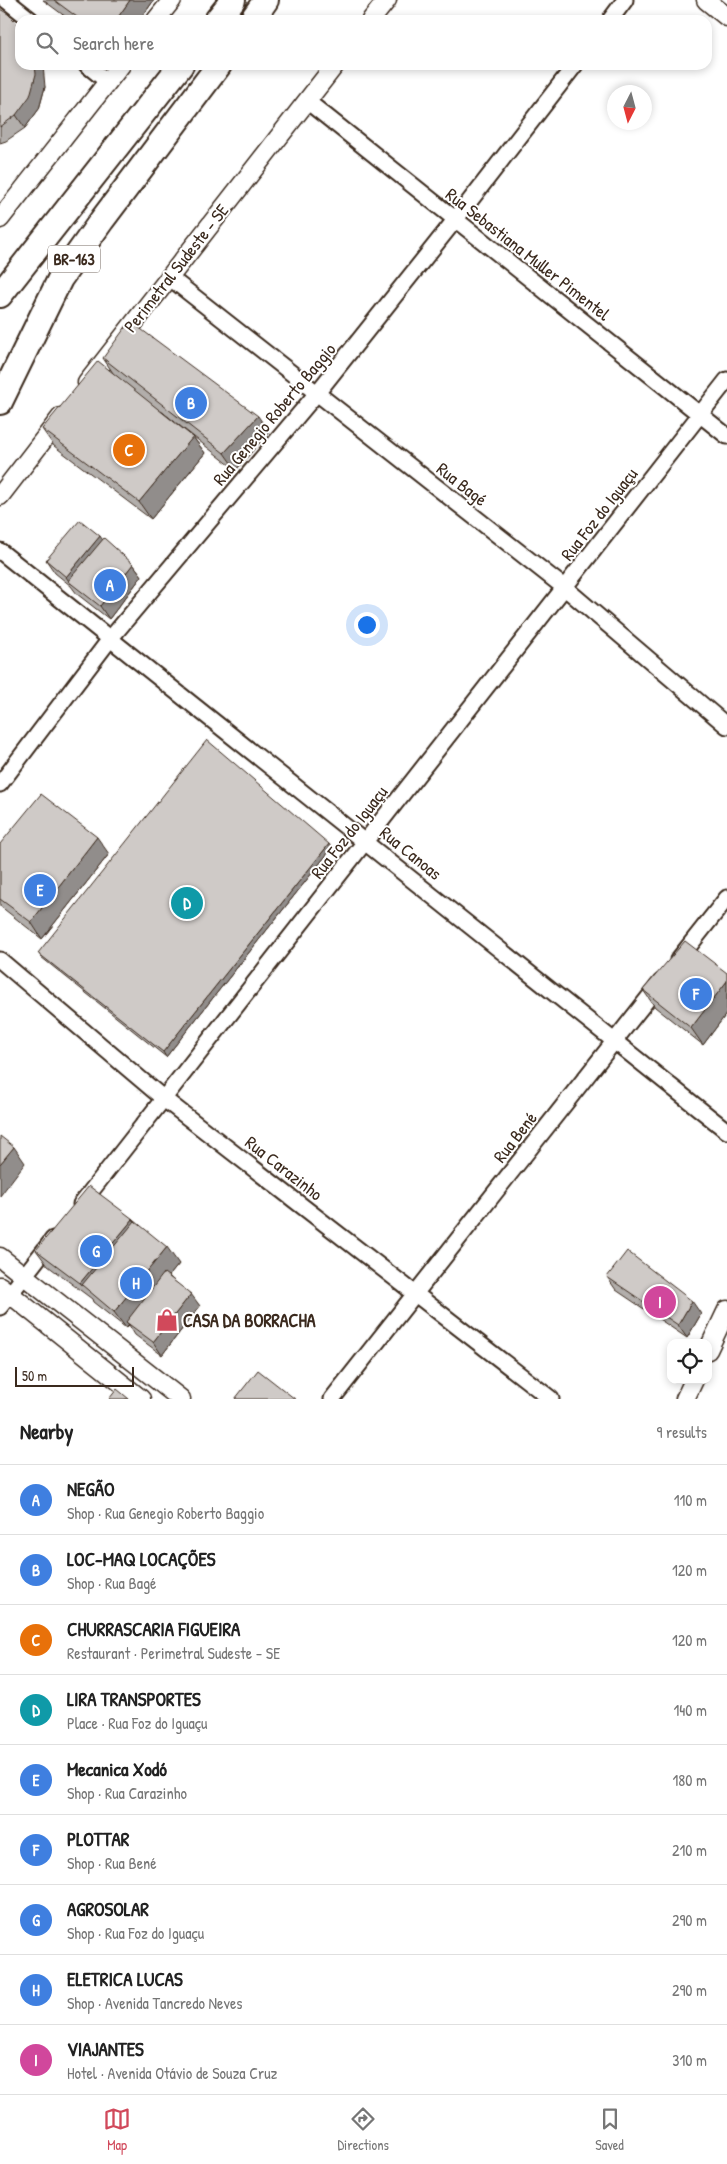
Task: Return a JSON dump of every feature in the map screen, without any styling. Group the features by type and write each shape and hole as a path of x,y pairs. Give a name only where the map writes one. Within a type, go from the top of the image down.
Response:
{"highway":[{"path":"221,15 233,0"},
{"path":"256,15 266,0"},
{"name":"BR-163","path":"0,295 177,70"},
{"name":"BR-163","path":"0,402 60,279 215,70"}],"street":[{"path":"6,0 25,15"},
{"path":"160,15 172,0"},
{"path":"375,15 386,0"},
{"path":"614,15 625,0"},
{"path":"706,0 727,17"},
{"path":"92,70 108,82"},
{"path":"0,219 118,70"},
{"name":"Perimetral Sudeste - SE","path":"0,496 331,70"},
{"name":"Rua Genegio Roberto Baggio","path":"0,784 110,639 317,393 571,70"},
{"name":"Rua Sebastiana Muller Pimentel","path":"307,101 727,436"},
{"name":"Rua Bagé","path":"169,277 565,588 727,726"},
{"name":"Rua Foz do Iguaçu","path":"72,1214 727,380"},
{"name":"Rua Canoas","path":"0,551 727,1130"},
{"name":"Rua Bené","path":"332,1399 727,898"},
{"name":"Rua Carazinho","path":"0,960 164,1098 551,1399"},
{"path":"60,1230 24,1276 3,1296 141,1399"},
{"path":"0,1256 181,1399"},
{"path":"712,1342 727,1310"},
{"path":"685,1399 692,1384"}],"building":[{"path":"54,0 130,0 120,15 74,15"},
{"path":"0,9 15,21 15,70 36,70 36,74 30,96 16,115 0,127"},
{"path":"130,321 258,416 224,453 103,358"},
{"path":"98,361 193,437 139,502 42,429"},
{"path":"80,520 100,536 66,577 46,560"},
{"path":"104,538 133,564 100,606 68,581"},
{"path":"207,740 329,844 163,1052 38,953"},
{"path":"41,794 97,837 31,922 0,899 0,844"},
{"path":"685,941 727,973 727,981 691,1028 643,990"},
{"path":"0,1136 14,1147 0,1164"},
{"path":"89,1186 133,1219 80,1283 36,1250"},
{"path":"135,1221 167,1247 114,1312 82,1285"},
{"path":"627,1251 692,1301 678,1325 607,1277"},
{"path":"164,1273 191,1294 153,1342 126,1322"},
{"path":"258,1370 295,1399 235,1399"},
{"path":"117,1389 129,1399 109,1399"}],"place":[{"name":"LOC-MAQ LOCAÇÕES","path":"191,403"},
{"name":"CHURRASCARIA FIGUEIRA","path":"129,450"},
{"name":"NEGÃO","path":"110,585"},
{"name":"Mecanica Xodó","path":"40,890"},
{"name":"LIRA TRANSPORTES","path":"187,903"},
{"name":"PLOTTAR","path":"696,994"},
{"name":"AGROSOLAR","path":"96,1251"},
{"name":"ELETRICA LUCAS","path":"136,1283"},
{"name":"VIAJANTES","path":"660,1302"},
{"name":"CASA DA BORRACHA","path":"167,1320"}]}
